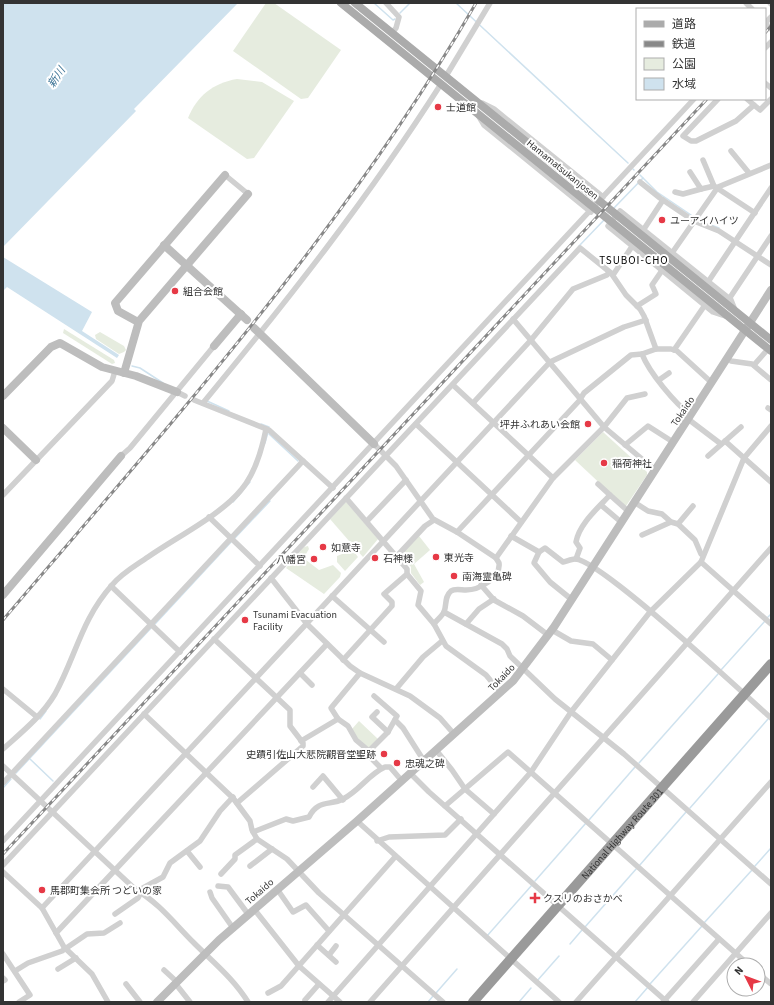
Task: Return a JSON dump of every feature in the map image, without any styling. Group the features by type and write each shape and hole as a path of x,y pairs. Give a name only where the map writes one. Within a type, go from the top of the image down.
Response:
{"highway":[{"name":"National Highway Route 301","path":"473,1002 771,664"}],"main road":[{"name":"Hamamatsukanjosen","path":"341,3 394,38 446,76 543,161"},
{"name":"Hamamatsukanjosen","path":"355,3 442,84 543,161 667,261 748,327 769,350"},
{"name":"Hamamatsukanjosen","path":"748,327 771,340"}],"street":[{"path":"386,3 399,16 394,38"},
{"path":"446,76 490,3"},
{"path":"202,403 260,334 318,260 400,147 442,84"},
{"path":"748,100 760,110 771,99"},
{"path":"3,841 591,212 603,197 693,100"},
{"path":"717,100 683,136 688,140 696,141 736,121 754,105"},
{"path":"477,102 494,109 603,197"},
{"path":"477,112 484,125 591,212"},
{"path":"731,151 749,173"},
{"path":"703,160 715,187 754,213"},
{"path":"675,192 683,194 715,187 771,165"},
{"path":"690,172 701,189"},
{"path":"3,495 112,381 119,372 138,322 248,194 225,175 115,304 118,311 138,322"},
{"path":"640,182 694,221 719,231 771,266"},
{"path":"637,306 656,294 652,285 715,187"},
{"path":"708,282 771,188"},
{"path":"473,403 531,340 573,290 611,274 633,246 663,200"},
{"path":"644,230 620,211 608,226 633,246 667,261 708,282 732,300 732,314 713,312 705,305 667,261 644,230"},
{"path":"729,298 771,236"},
{"path":"3,595 177,392 214,346 244,317 187,264 164,245"},
{"path":"3,865 580,248 611,274 626,295 637,306 646,320 656,349"},
{"name":"Tokaido","path":"157,1002 233,928 298,870 357,821 501,693 523,668 572,599 771,290"},
{"path":"674,350 705,305"},
{"path":"513,319 604,427 655,470"},
{"path":"42,908 550,362 624,327 646,320"},
{"path":"254,328 396,466 434,520 457,532 496,558 499,563 499,569 490,580 472,589 452,590 447,597 444,612 434,624"},
{"path":"3,396 51,347 57,343 64,345 96,365 185,396"},
{"path":"457,532 584,393 631,355 642,354 656,349 674,350 712,383"},
{"path":"754,365 769,350"},
{"path":"642,354 647,367 690,417 744,458 771,482"},
{"path":"728,358 731,361 754,365 771,380"},
{"path":"659,380 669,373"},
{"path":"453,384 553,478"},
{"path":"496,558 553,478 604,427 627,398 645,394"},
{"path":"194,400 266,429 333,488"},
{"path":"416,424 521,522"},
{"path":"625,446 648,426 673,442"},
{"path":"328,1002 531,772 570,712 650,612 700,562 744,458 771,426"},
{"path":"708,456 741,427"},
{"path":"3,428 36,460"},
{"path":"3,749 37,717 55,694 88,620 111,586 131,568 209,517 232,500 246,484 252,472 266,429"},
{"path":"3,783 303,461"},
{"path":"367,520 406,480"},
{"path":"598,484 628,511"},
{"path":"576,559 580,548 576,542 577,537 584,524 610,495"},
{"path":"346,498 367,520 407,569 407,574 421,592 418,605 434,624 442,641 449,648 486,675 501,693"},
{"path":"634,502 648,511 662,514 671,522 678,524 695,540 701,554 704,555"},
{"path":"601,505 621,522"},
{"path":"678,524 693,506"},
{"path":"209,517 260,566"},
{"path":"397,556 425,526 434,520"},
{"path":"642,535 671,522"},
{"path":"511,536 539,552"},
{"path":"572,599 550,582 534,563 539,552 545,548 563,562 576,559 592,567 623,589 771,718"},
{"path":"370,1002 771,548"},
{"path":"700,562 771,624"},
{"path":"343,660 392,606 392,602 384,594 407,574"},
{"path":"271,578 307,624 343,660 360,673 396,689 424,706 443,721 454,734"},
{"path":"482,585 494,599 550,632 571,641 594,644 612,660"},
{"path":"111,586 180,652"},
{"path":"332,596 384,642"},
{"path":"466,624 479,609 494,599"},
{"path":"444,612 502,644 508,649 510,656 570,712 662,788 771,884"},
{"path":"214,639 290,710 290,726 301,741 302,746 237,803"},
{"path":"396,689 424,657 442,641"},
{"path":"56,933 116,871 327,644"},
{"path":"300,673 312,685"},
{"path":"360,673 331,708 338,718 348,726 356,740 369,751 368,755 381,768"},
{"path":"3,689 37,717"},
{"path":"369,751 388,732 398,716 374,696"},
{"path":"377,712 372,717 388,732"},
{"path":"144,714 232,797 250,820 253,832 257,839 287,859 315,889 443,1002"},
{"path":"301,741 338,718"},
{"path":"395,720 403,728 424,761"},
{"path":"436,750 465,789 494,814"},
{"path":"445,806 508,752 740,957"},
{"path":"3,766 116,871 140,892 160,906 234,982 248,1002"},
{"path":"253,832 286,819 293,821 309,817 312,812 322,804 342,800 363,785 381,768 388,766 402,781"},
{"path":"410,773 445,806 665,1001 719,939"},
{"path":"313,787 323,776 342,800"},
{"path":"576,1002 771,782"},
{"path":"115,914 138,898 142,888 163,877 170,863 200,841 220,811 232,797"},
{"path":"377,841 389,837 445,835 461,819"},
{"path":"357,821 377,841 559,1002"},
{"path":"221,874 235,859 235,855 257,839"},
{"path":"250,866 272,849"},
{"path":"187,851 200,867"},
{"path":"268,993 281,986 395,857"},
{"path":"3,872 42,908 66,949 94,977 108,1002"},
{"path":"218,886 228,887 299,966 340,1002"},
{"path":"277,889 293,912 306,905 329,931"},
{"path":"210,892 212,898 233,928"},
{"path":"693,1002 771,913"},
{"path":"15,971 28,963 66,949 87,934 104,933 120,923"},
{"path":"317,945 336,962"},
{"path":"328,955 336,946"},
{"path":"3,954 30,995 19,1002"},
{"path":"58,969 76,958"},
{"path":"164,970 190,1002"},
{"path":"3,978 5,980 3,981"},
{"path":"126,984 140,1002"},
{"path":"304,1000 319,984"}],"green space":[{"path":"266,3 274,3 341,50 308,98 301,99 233,51"},
{"path":"237,79 262,82 294,101 254,158 247,159 188,118 196,103 213,87"},
{"path":"64,329 114,360 115,363 112,364 63,333"},
{"path":"100,332 124,346 126,350 119,354 96,339 95,335"},
{"path":"603,432 647,472 647,475 626,506 624,506 575,460"},
{"path":"346,502 378,539 363,557 330,519"},
{"path":"419,536 430,550 414,564 424,582 420,585 411,573 411,567 401,555"},
{"path":"308,546 309,549 304,557 306,560 319,570 333,565 341,573 340,577 324,594 286,568 304,547"},
{"path":"355,553 358,557 345,571 337,562 337,556"},
{"path":"359,721 378,739 369,748 357,739 352,729"}],"water":[{"name":"新川","path":"4,3 238,3 134,109 136,111 3,247"},
{"path":"3,257 92,312 82,331 119,355 117,358 7,287 3,291"}],"waterway":[{"path":"374,3 393,20 395,19"},
{"path":"400,13 410,3"},
{"path":"456,3 628,163"},
{"path":"640,175 657,192 694,217"},
{"path":"614,208 643,178"},
{"path":"579,246 604,220"},
{"path":"711,225 719,228"},
{"path":"132,366 140,368 163,383"},
{"path":"207,401 229,411"},
{"path":"261,424 269,427"},
{"path":"265,443 268,432"},
{"path":"269,434 298,461"},
{"path":"233,502 250,482"},
{"path":"234,539 270,501"},
{"path":"155,624 231,542"},
{"path":"767,618 771,614"},
{"path":"721,670 765,621"},
{"path":"16,773 151,628"},
{"path":"639,763 718,674"},
{"path":"40,719 46,711"},
{"path":"690,808 768,719"},
{"path":"30,759 53,781"},
{"path":"589,820 635,767"},
{"path":"3,788 11,779"},
{"path":"639,866 686,812"},
{"path":"535,881 586,823"},
{"path":"755,866 771,848"},
{"path":"585,927 637,868"},
{"path":"704,923 752,870"},
{"path":"487,936 532,885"},
{"path":"650,984 702,926"},
{"path":"570,944 582,930"},
{"path":"537,981 559,956"},
{"path":"436,993 457,969"},
{"path":"635,1002 648,987"},
{"path":"519,1002 531,988"},
{"path":"428,1002 433,996"}],"railway":[{"path":"3,620 192,398 314,246 371,167 425,86 476,3"},
{"path":"766,32 771,26"},
{"path":"3,854 706,100"}],"place":[{"name":"士道館","path":"438,107"},
{"name":"ユーアイハイツ","path":"662,220"},
{"name":"組合会館","path":"175,291"},
{"name":"坪井ふれあい会館","path":"588,424"},
{"name":"稲荷神社","path":"604,463"},
{"name":"如意寺","path":"323,547"},
{"name":"東光寺","path":"436,557"},
{"name":"石神様","path":"375,558"},
{"name":"八幡宮","path":"314,559"},
{"name":"南海霊亀碑","path":"454,576"},
{"name":"Tsunami Evacuation Facility","path":"245,620"},
{"name":"史蹟引佐山大悲院觀音堂聖跡","path":"384,754"},
{"name":"忠魂之碑","path":"397,763"},
{"name":"馬郡町集会所 つどいの家","path":"42,890"},
{"name":"クスリのおさかべ","path":"535,898"}],"district":[{"name":"TSUBOI-CHO","path":"634,260"}]}
